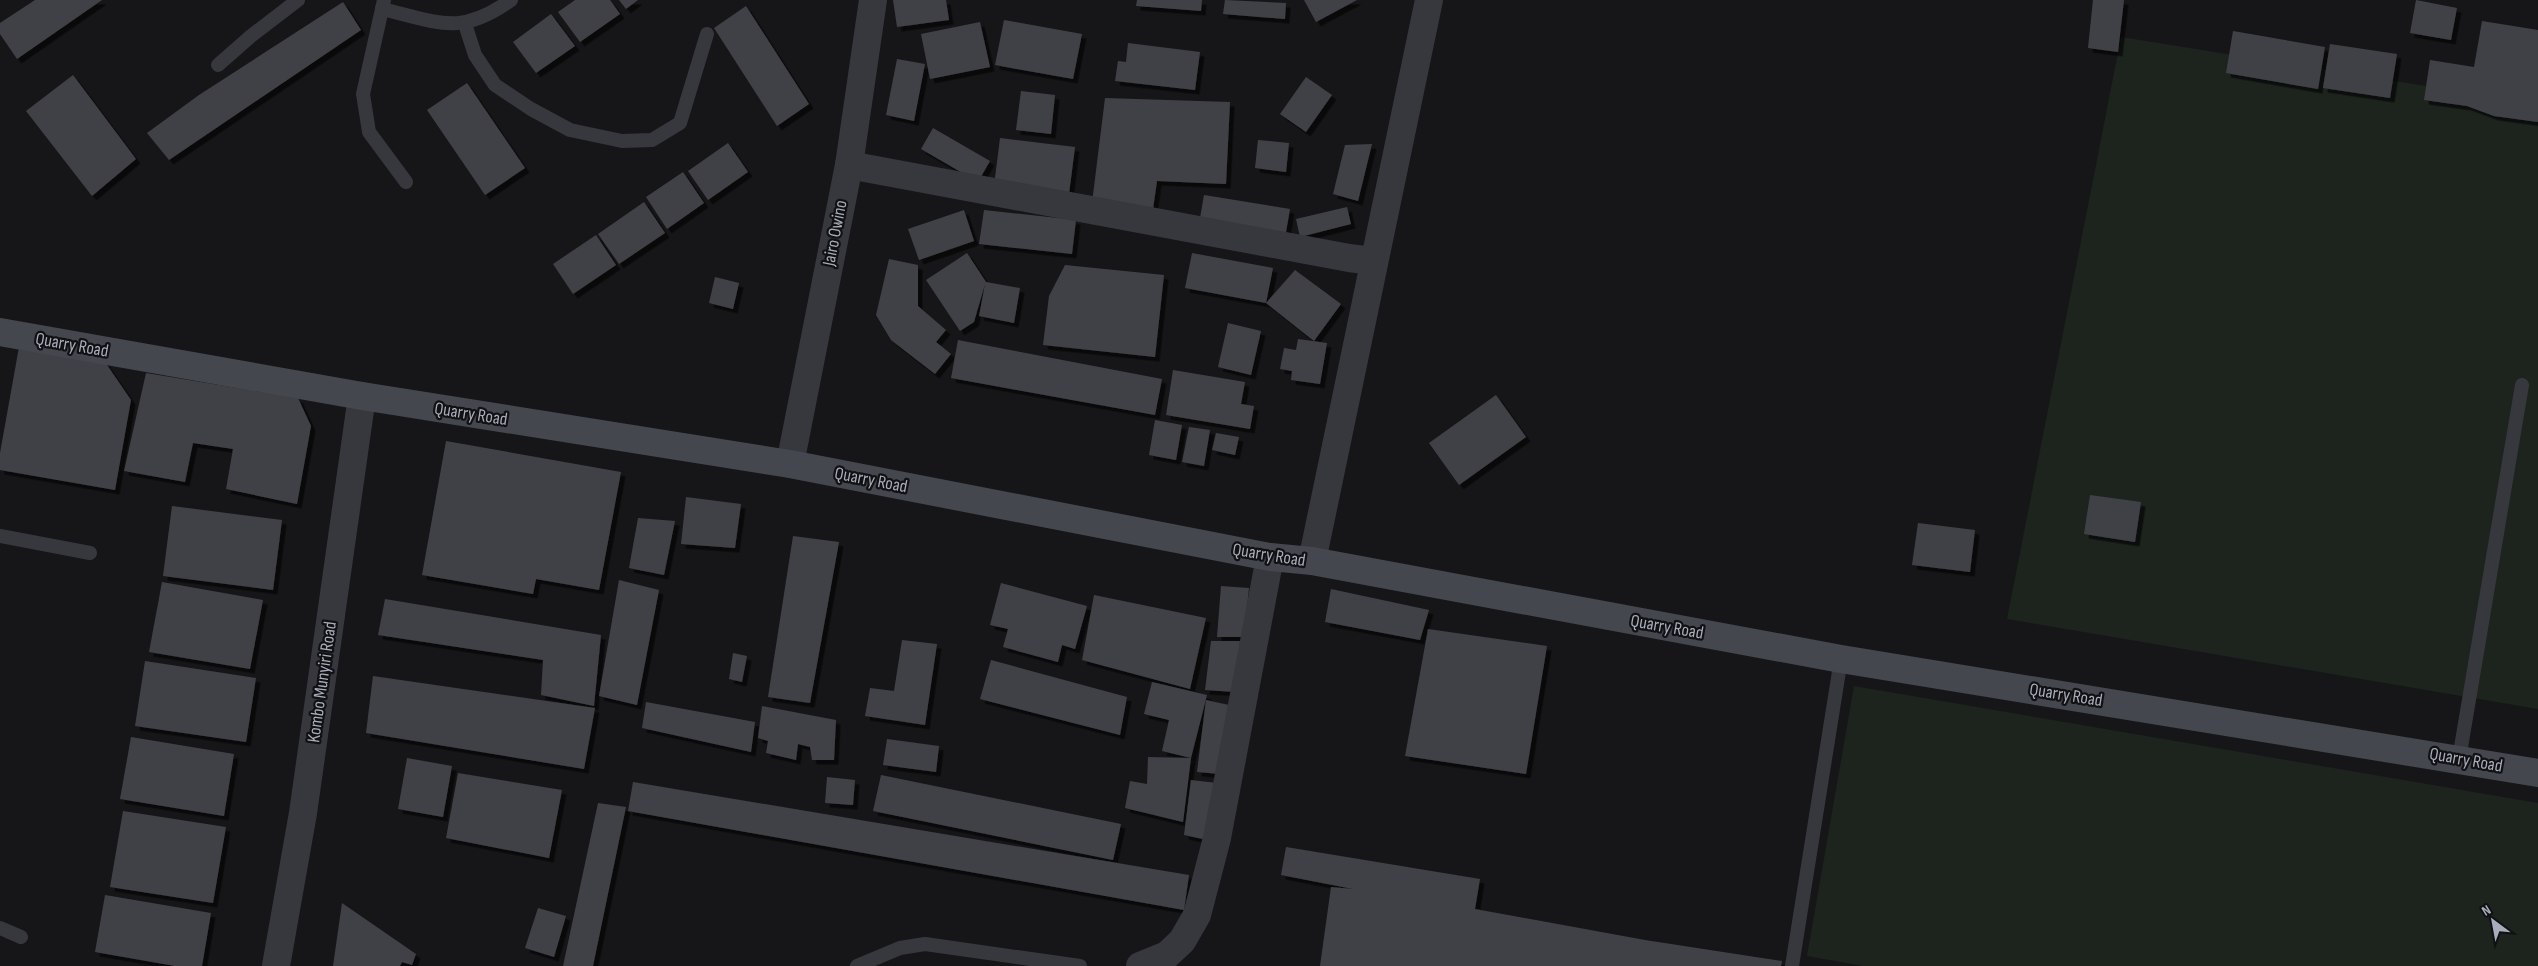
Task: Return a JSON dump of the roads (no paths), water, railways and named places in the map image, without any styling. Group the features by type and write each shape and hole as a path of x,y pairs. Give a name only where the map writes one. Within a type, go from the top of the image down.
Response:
{"main road":[{"name":"Quarry Road","path":"0,332 362,396 790,464 1270,557 1312,561 1841,659 2538,773"}],"street":[{"name":"Jairo Owino","path":"790,464 849,165 873,0"},
{"path":"1312,561 1428,0"},
{"path":"849,165 1349,258 1374,260"},
{"name":"Kombo Munyiri Road","path":"276,966 303,813 362,396"},
{"path":"1140,966 1168,955 1182,941 1197,915 1217,838 1270,557"}],"lane":[{"path":"218,66 251,36 298,0"},
{"path":"406,182 369,132 362,94 383,4 445,24 465,24 492,13 511,0"},
{"path":"465,24 475,55 495,84 531,109 570,130 622,141 652,140 680,123 707,34"},
{"path":"2459,759 2522,385"},
{"path":"0,536 90,553"},
{"path":"1792,966 1841,659"},
{"path":"0,928 21,937"},
{"path":"858,966 900,948 926,944 1080,966"}]}
